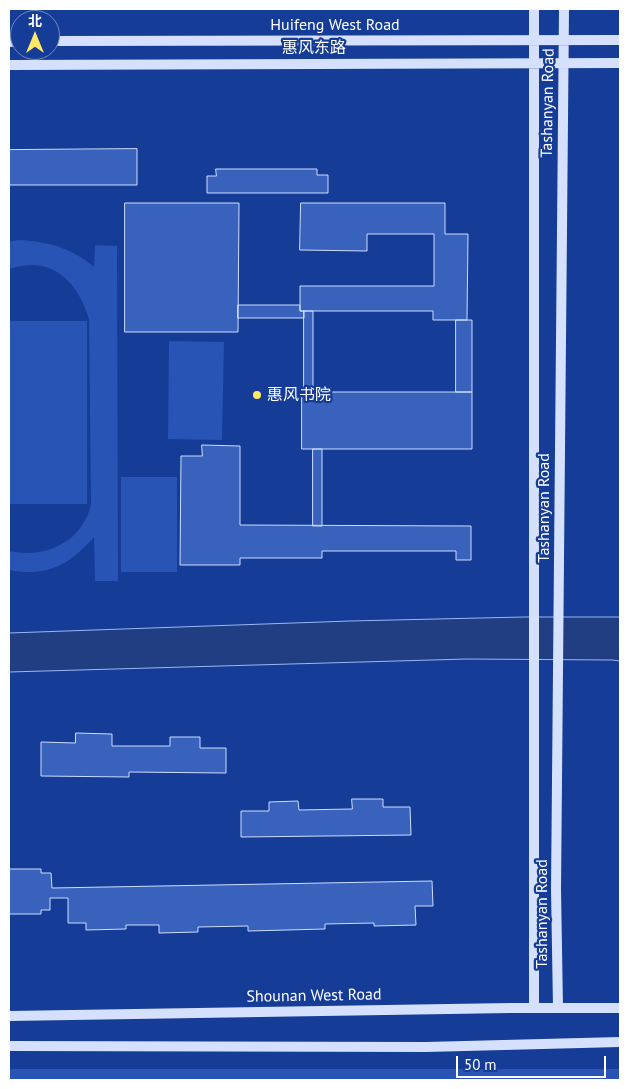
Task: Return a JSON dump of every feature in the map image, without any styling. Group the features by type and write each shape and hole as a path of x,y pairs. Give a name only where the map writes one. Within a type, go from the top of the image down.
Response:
{"street":[{"name":"Tashanyan Road","path":"534,9 534,1008"},
{"name":"Tashanyan Road","path":"558,1008 556,879 562,62 564,9"},
{"name":"Huifeng West Road","path":"60,41 620,40"},
{"name":"惠风东路","path":"9,65 620,63"},
{"name":"Shounan West Road","path":"9,1016 620,1008"},
{"path":"9,1046 426,1046 620,1042"}],"shaded area":[{"path":"18,240 49,244 68,250 94,267 95,245 117,246 118,581 95,581 94,537 75,555 56,567 35,572 9,570 9,551 36,552 49,550 61,545 80,528 87,517 91,504 89,319 77,293 60,274 50,268 38,265 9,269 9,242"},
{"path":"9,321 87,321 87,504 9,504"},
{"path":"169,341 224,342 222,440 168,439"},
{"path":"121,477 177,477 177,572 121,572"},
{"path":"524,617 620,617 620,661 467,659 9,672 9,633"},
{"path":"9,1069 620,1069 620,1080 9,1080"}],"building":[{"path":"137,149 137,185 9,185 9,150"},
{"path":"216,169 317,169 317,175 328,175 328,193 207,193 207,176 216,176"},
{"path":"125,203 239,203 238,332 125,332"},
{"path":"301,203 445,203 445,234 468,234 467,320 433,320 433,311 300,311 300,286 434,286 434,234 367,234 367,251 300,250"},
{"path":"238,305 300,305 300,311 304,311 304,318 238,318"},
{"path":"304,311 313,311 313,392 304,392"},
{"path":"456,320 472,320 472,392 456,392"},
{"path":"302,392 472,392 472,449 302,449"},
{"path":"202,445 240,446 240,525 471,526 471,560 456,560 456,551 322,551 322,558 240,558 240,565 180,565 181,456 202,456"},
{"path":"313,449 322,449 322,526 313,526"},
{"path":"76,733 112,734 112,746 170,746 170,737 200,737 200,748 226,748 226,773 129,772 129,777 41,776 41,742 75,743"},
{"path":"352,799 383,799 383,807 410,807 411,835 241,837 241,811 269,811 269,802 298,801 299,810 352,809"},
{"path":"9,869 41,869 41,873 51,873 52,888 432,881 433,906 415,906 416,925 374,926 374,923 325,924 325,929 248,931 248,926 198,927 198,932 159,933 159,925 126,925 126,929 86,930 86,923 68,923 68,898 50,898 50,910 41,910 41,914 9,914"}],"place":[{"name":"惠风书院","path":"257,395"}]}
